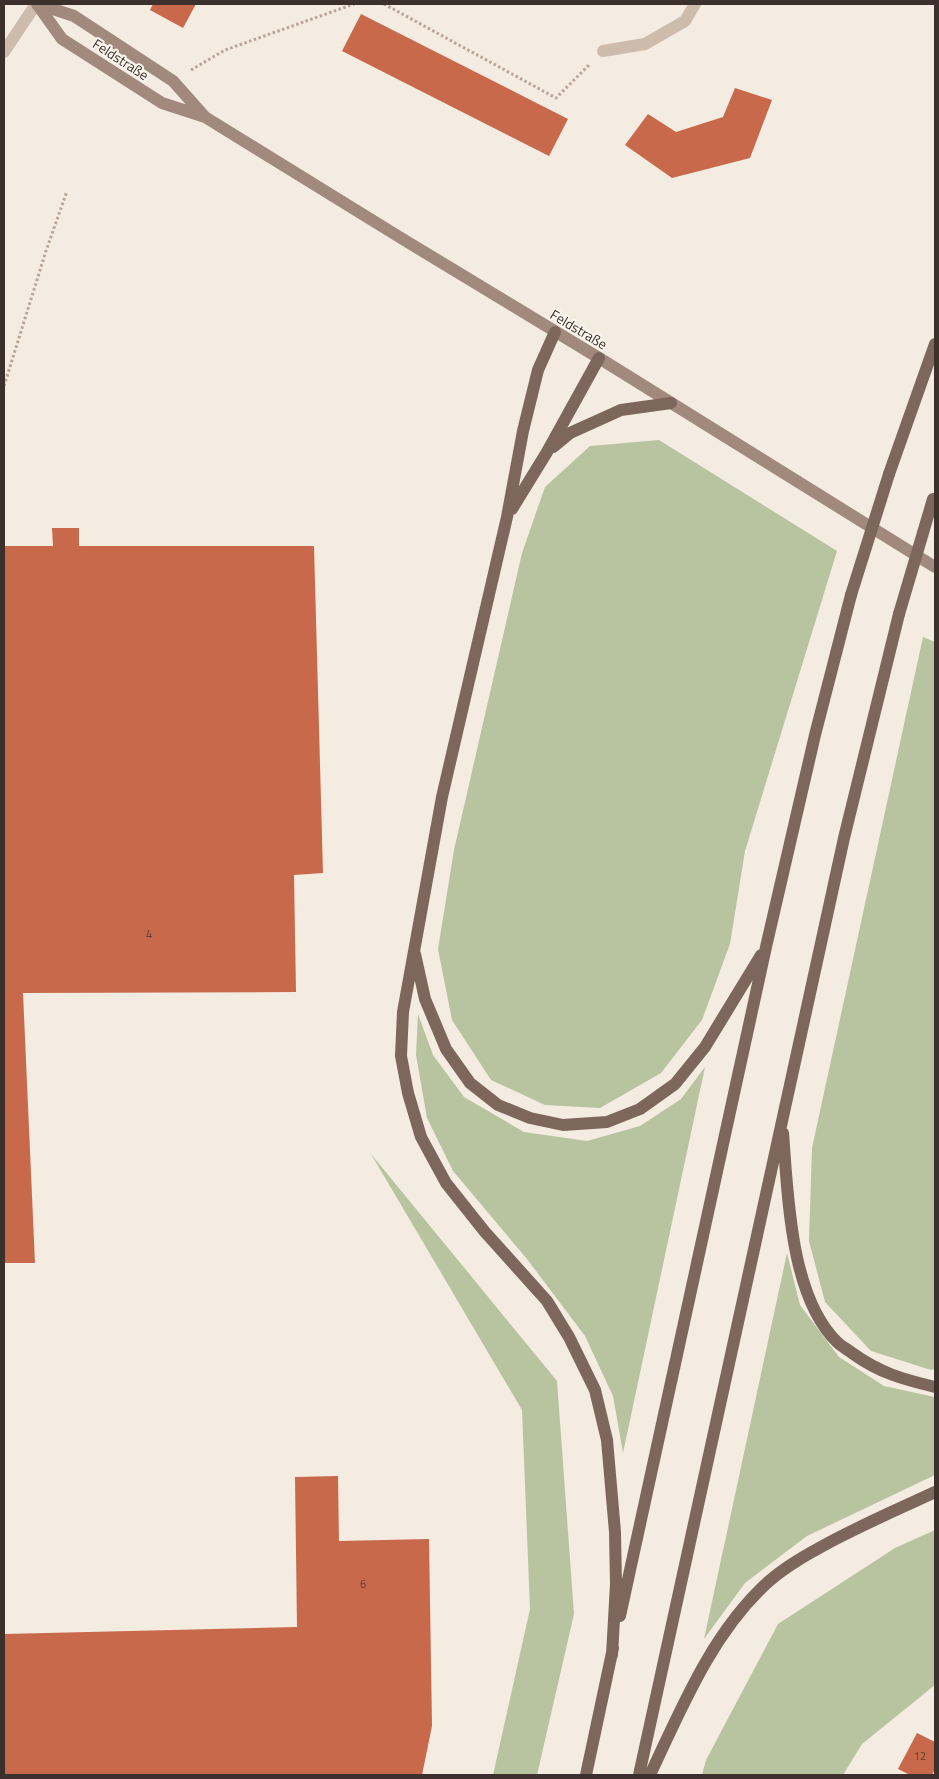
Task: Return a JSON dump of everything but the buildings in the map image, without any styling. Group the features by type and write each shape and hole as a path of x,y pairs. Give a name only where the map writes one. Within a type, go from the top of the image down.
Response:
{"main road":[{"name":"Feldstraße","path":"37,4 74,16 173,81 205,117"},
{"name":"Feldstraße","path":"37,4 62,39 162,103 205,117 599,358 935,568"},
{"path":"555,332 538,370 523,431 507,517 442,797 403,1012 401,1056 408,1093 421,1137 446,1183 485,1232 547,1301 569,1337 595,1390 607,1440 615,1532 616,1584 612,1655"},
{"path":"586,1775 766,947 815,735 851,595 889,474 935,344"},
{"path":"507,517 548,452 599,358"},
{"path":"548,452 570,434 621,410 671,403"},
{"path":"639,1775 844,838 899,614 934,495"},
{"path":"414,946 425,999 446,1049 470,1083 498,1105 530,1118 563,1125 608,1122 640,1109 675,1084 705,1047 766,947"},
{"path":"782,1117 791,1220 801,1278 818,1318 837,1342 868,1365 897,1378 935,1387"},
{"path":"650,1775 689,1692 720,1640 740,1612 769,1581 804,1556 935,1492"}],"street":[{"path":"4,52 37,4"},
{"path":"603,50 645,44 685,21 695,4"}],"path":[{"path":"173,81 225,50 354,4"},
{"path":"384,4 556,98 603,50"},
{"path":"4,386 46,251 67,191"}],"green space":[{"path":"659,440 837,551 745,851 730,944 702,1020 661,1073 600,1108 545,1105 491,1080 452,1020 438,949 454,850 522,553 545,487 590,446"},
{"path":"923,637 935,642 935,1369 931,1370 871,1351 825,1302 809,1241 812,1148"},
{"path":"418,1014 433,1055 464,1097 524,1132 587,1141 640,1126 681,1099 705,1067 623,1453 613,1396 585,1336 527,1259 453,1171 427,1118 416,1055"},
{"path":"371,1154 557,1381 574,1614 537,1775 493,1775 530,1609 522,1410"},
{"path":"787,1253 800,1305 839,1357 884,1386 935,1397 935,1475 807,1536 745,1583 704,1639"},
{"path":"935,1530 935,1685 862,1744 843,1775 702,1775 706,1760 778,1624 895,1548"}]}
